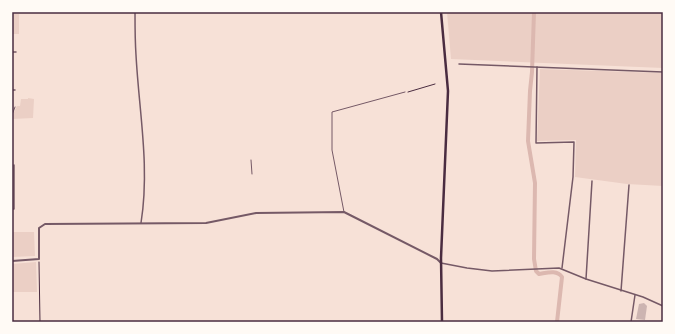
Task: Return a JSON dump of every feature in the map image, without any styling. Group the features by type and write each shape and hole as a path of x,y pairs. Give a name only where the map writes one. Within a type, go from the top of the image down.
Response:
{"main road":[{"path":"441,12 448,91 441,263 442,322"}],"street":[{"path":"135,12 136,55 142,116 145,200 141,223"},
{"path":"458,64 663,72"},
{"path":"536,67 536,143 574,142 573,176 562,268"},
{"path":"344,212 332,150 332,112 405,92"},
{"path":"12,115 15,107"},
{"path":"251,160 252,174"},
{"path":"12,209 14,209 14,165"},
{"path":"586,279 592,181"},
{"path":"621,291 629,185"},
{"path":"12,261 39,259 39,230 44,224 206,223 256,213 344,212 436,259 441,263 483,270 562,268 586,279 663,306"},
{"path":"631,322 635,295"}],"path":[{"path":"405,92 435,84"},
{"path":"39,259 40,322"}],"shaded area":[{"path":"447,12 663,12 663,68 451,59"},
{"path":"12,14 19,14 19,34 12,34"},
{"path":"540,69 663,73 663,186 627,184 575,177 576,140 537,141"},
{"path":"21,99 34,99 33,118 12,119 17,106 20,106"},
{"path":"12,232 34,232 35,256 12,257"},
{"path":"36,262 37,292 12,292 12,264"}],"building":[{"path":"644,303 647,306 645,320 636,319 639,304"}],"waterway":[{"path":"534,12 528,141 535,183 534,259 536,271 539,274 554,272 562,277 557,322"}]}
